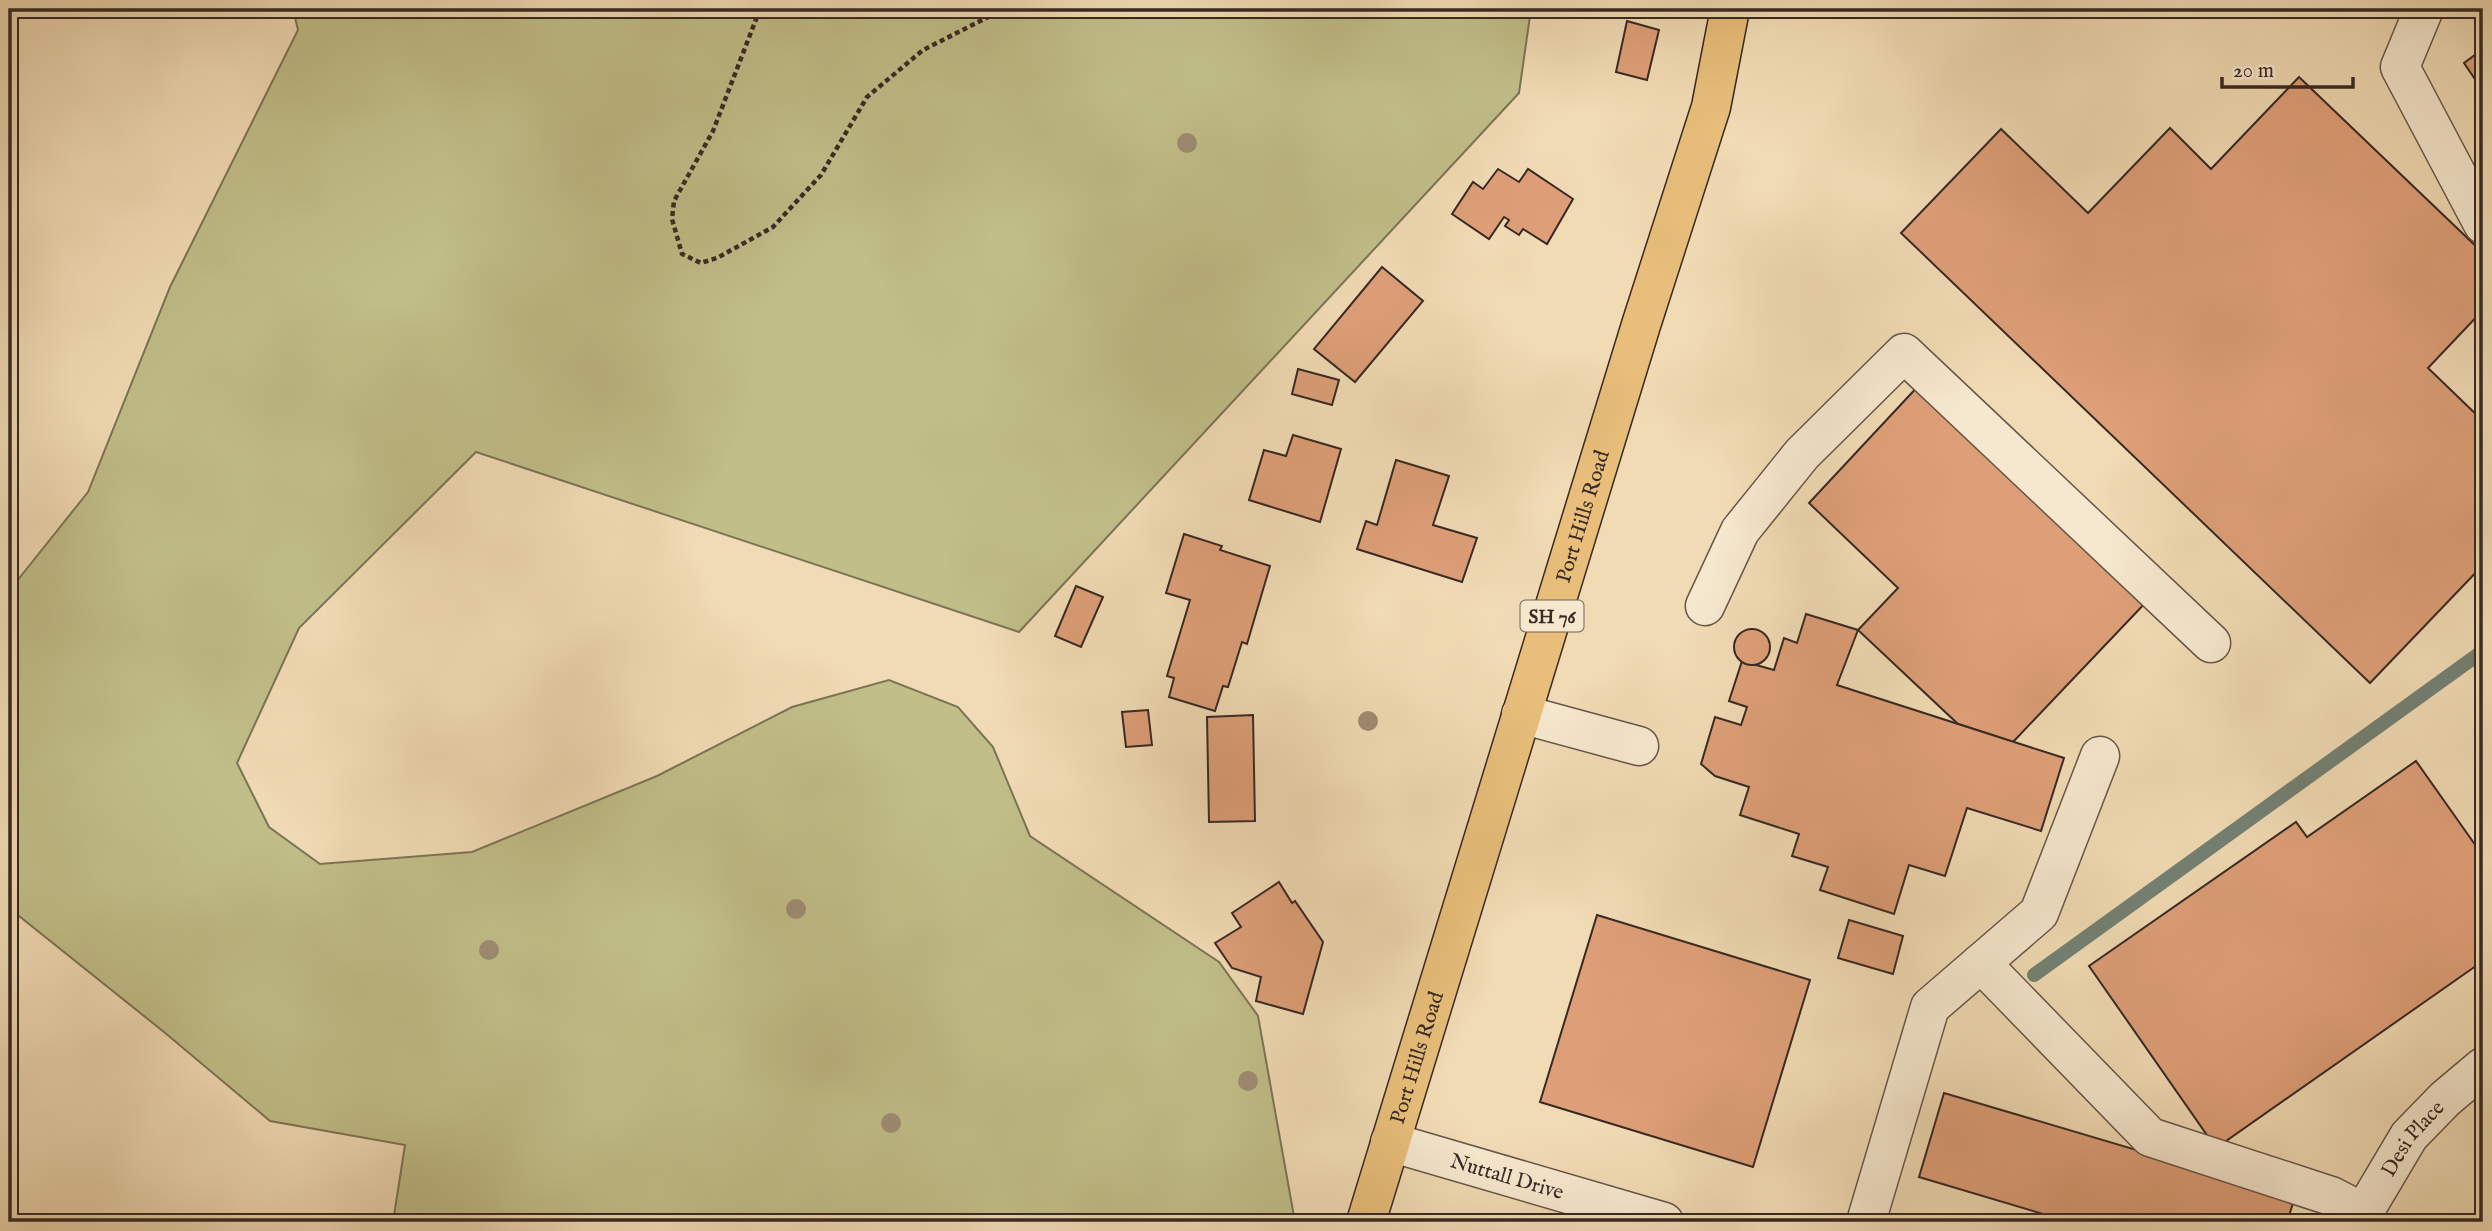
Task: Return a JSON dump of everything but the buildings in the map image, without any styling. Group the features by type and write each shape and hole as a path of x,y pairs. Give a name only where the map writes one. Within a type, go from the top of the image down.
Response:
{"highway":[{"name":"Port Hills Road","path":"1366,1222 1641,325 1711,107 1730,9"}],"street":[{"path":"2424,9 2400,67 2483,224"},
{"path":"1705,606 1740,531 1802,454 1905,353 2211,643"},
{"path":"1521,714 1639,746"},
{"path":"1866,1222 1930,1007 2039,913 2100,756"},
{"path":"1981,963 2150,1137 2331,1196 2360,1217"},
{"name":"Desi Place","path":"2360,1217 2409,1136 2445,1099 2483,1068"},
{"name":"Nuttall Drive","path":"1391,1142 1638,1219"}],"path":[{"path":"760,9 713,131 674,201 672,219 682,254 701,263 718,258 774,227 821,175 867,97 923,50 1004,9"}],"shaded area":[{"path":"293,9 1531,9 1519,93 1019,632 476,452 299,628 237,763 269,827 320,864 472,852 657,776 792,707 889,680 958,707 993,747 1030,836 1219,962 1258,1016 1295,1222 393,1222 405,1145 270,1121 9,908 9,591 88,492 170,287 298,30"}],"waterway":[{"path":"2034,975 2483,651"}]}
